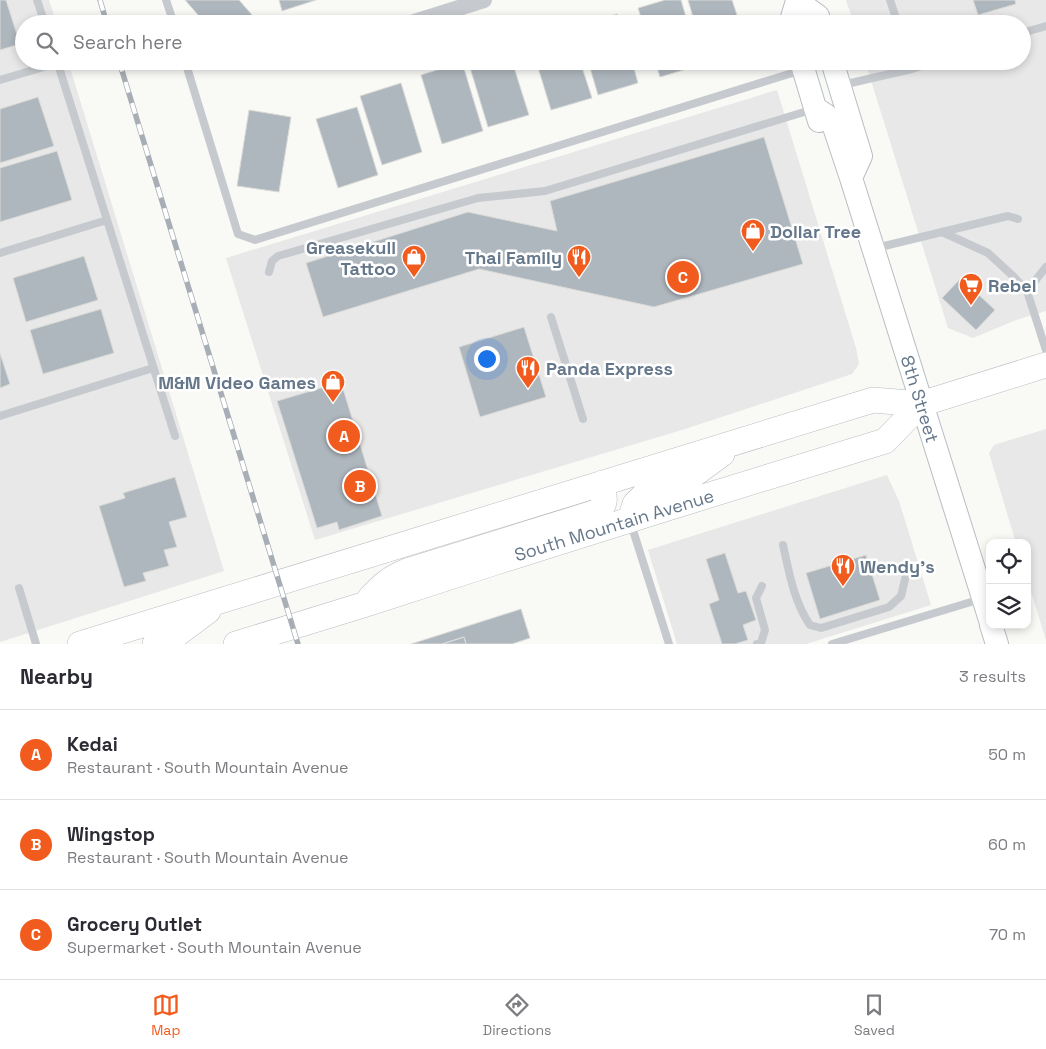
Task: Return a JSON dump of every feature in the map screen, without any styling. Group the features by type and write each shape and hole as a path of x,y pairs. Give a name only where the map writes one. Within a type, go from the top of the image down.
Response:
{"main road":[{"name":"South Mountain Avenue","path":"80,644 873,400 921,404 1046,365"},
{"name":"South Mountain Avenue","path":"236,644 885,441 921,404"},
{"path":"630,520 634,504 645,494 685,481 736,443"},
{"path":"364,605 380,586 392,577 407,571 597,512 602,508 605,501 602,483"},
{"path":"155,644 173,637 222,601"}],"street":[{"path":"436,15 484,0"},
{"path":"793,15 797,1"},
{"path":"797,1 802,15"},
{"path":"797,1 817,15"},
{"path":"808,70 815,108 831,163 851,178 861,156 835,70"},
{"path":"820,70 828,79 840,85"},
{"name":"8th Street","path":"851,178 986,608"},
{"path":"992,629 997,644"}],"lane":[{"path":"37,0 42,15"},
{"path":"166,0 171,15"},
{"path":"890,0 895,15"},
{"path":"1031,31 1046,26"},
{"path":"0,80 32,70"},
{"path":"60,70 175,436"},
{"path":"188,70 238,234 255,240 788,70"},
{"path":"840,85 893,70"},
{"path":"269,272 272,261 278,256 478,198 545,191 815,108"},
{"path":"874,249 1008,216 1018,219"},
{"path":"0,253 107,220"},
{"path":"942,232 988,253 1027,291 1046,350"},
{"path":"1027,291 1046,267"},
{"path":"551,317 583,419"},
{"path":"0,416 154,368"},
{"path":"630,520 669,644"},
{"path":"783,545 788,571 802,614 810,625 821,628 889,607 901,596 907,571"},
{"path":"757,644 762,643 766,630 756,598 762,586"},
{"path":"19,588 36,644"},
{"path":"832,644 983,599"}],"shaded area":[{"path":"0,0 49,0 54,15 15,15 15,70 71,70 224,571 0,642"},
{"path":"846,0 1046,0 1046,311 1016,320 973,338 948,328 868,70 1031,70 1031,15 851,15"},
{"path":"777,90 856,348 859,364 852,374 685,429 315,540 226,258"},
{"path":"1046,429 1046,640 1031,592 1031,539 1015,539 989,453 994,445"},
{"path":"887,475 899,501 931,605 806,644 677,644 648,550"}],"building":[{"path":"0,0 6,0 15,28 15,46 0,50"},
{"path":"185,0 239,0 252,15 198,15"},
{"path":"279,0 316,0 282,11"},
{"path":"665,0 681,0 685,15 640,15 638,8"},
{"path":"688,0 732,0 737,15 692,15"},
{"path":"973,0 1015,0 1016,4 978,15"},
{"path":"437,70 464,70 483,131 442,144 421,75"},
{"path":"471,70 515,70 529,115 488,127"},
{"path":"539,70 583,70 592,98 551,110"},
{"path":"591,70 634,70 638,83 598,95"},
{"path":"658,70 683,70 660,77"},
{"path":"401,83 422,152 382,165 360,96"},
{"path":"38,97 54,146 0,163 0,109"},
{"path":"357,107 378,175 338,188 316,119"},
{"path":"249,110 291,117 279,192 237,186"},
{"path":"764,137 803,264 654,307 479,269 323,317 306,263 468,212 557,231 550,201"},
{"path":"57,151 72,200 0,222 0,168"},
{"path":"84,256 98,300 26,322 13,278"},
{"name":"Rebel","path":"961,278 995,310 976,330 942,298"},
{"path":"101,309 114,353 43,374 30,330"},
{"path":"524,327 546,397 480,417 459,347"},
{"path":"0,353 10,384 0,388"},
{"path":"341,382 382,516 339,530 337,522 317,528 277,401"},
{"path":"175,477 187,517 169,522 177,547 164,550 169,566 143,573 146,581 124,587 99,506 125,498 123,493"},
{"path":"725,553 738,593 746,591 756,620 743,625 748,640 735,644 722,644 709,604 719,600 706,559"},
{"name":"Wendy's","path":"866,555 880,600 820,619 806,573"},
{"path":"521,609 530,638 512,644 466,644 464,637 442,644 411,644"},
{"path":"464,637 466,644 442,644"}],"railway":[{"path":"100,0 104,15"},
{"path":"122,70 298,644"}],"place":[{"name":"Dollar Tree","path":"753,252"},
{"name":"Grocery Outlet","path":"683,277"},
{"name":"Greasekull Tattoo","path":"414,278"},
{"name":"Thai Family","path":"579,278"},
{"name":"Rebel","path":"971,306"},
{"name":"Panda Express","path":"528,389"},
{"name":"M&M Video Games","path":"333,403"},
{"name":"Kedai","path":"344,436"},
{"name":"Wingstop","path":"360,486"},
{"name":"Wendy's","path":"843,587"}]}
